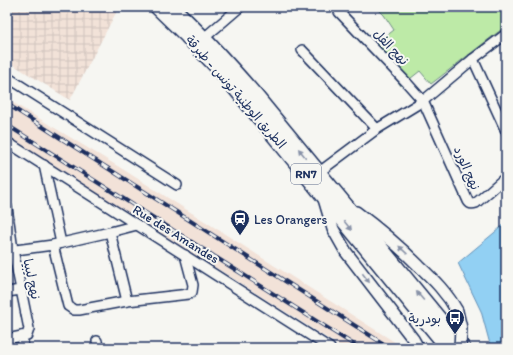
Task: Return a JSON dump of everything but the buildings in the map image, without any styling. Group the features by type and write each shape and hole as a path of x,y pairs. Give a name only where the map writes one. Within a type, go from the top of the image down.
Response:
{"main road":[{"name":"الطريق الوطنية تونس - طبرقة","path":"157,7 221,71 448,348"},
{"name":"الطريق الوطنية تونس - طبرقة","path":"172,7 228,64 463,348"}],"street":[{"path":"204,38 240,7"},
{"name":"نهج الفل","path":"339,12 423,101"},
{"path":"318,173 377,129 423,101 473,59 506,34"},
{"path":"302,50 377,129"},
{"path":"473,59 506,131"},
{"path":"7,77 177,185"},
{"name":"نهج الورد","path":"423,101 469,204 476,203 506,177"},
{"name":"Rue des Amandes","path":"7,142 330,348"},
{"path":"44,165 68,306 70,308 79,310 127,301 189,294 192,292 193,285 185,255"},
{"path":"323,195 333,229 346,252 415,344"},
{"path":"338,197 402,249 444,291 457,310 461,328 460,348"},
{"name":"نهج ليبيا","path":"7,207 10,250 21,290 29,329 27,334 22,336"},
{"path":"10,250 57,244 137,225"},
{"path":"110,232 127,301"},
{"path":"7,292 21,290"},
{"path":"7,339 22,336 24,348"}],"shaded area":[{"path":"7,7 119,7 70,100 7,61"},
{"path":"7,99 124,170 404,348 343,348 7,136"}],"green space":[{"path":"376,7 506,7 506,26 431,84 420,71 401,86 373,46 394,30 384,15"}],"water":[{"path":"506,223 506,341 497,348 491,348 481,311 458,263"}],"railway":[{"path":"7,104 390,348"},
{"path":"7,125 359,348"}],"place":[{"name":"Les Orangers","path":"240,236"},
{"name":"بودرية","path":"455,335"}]}
